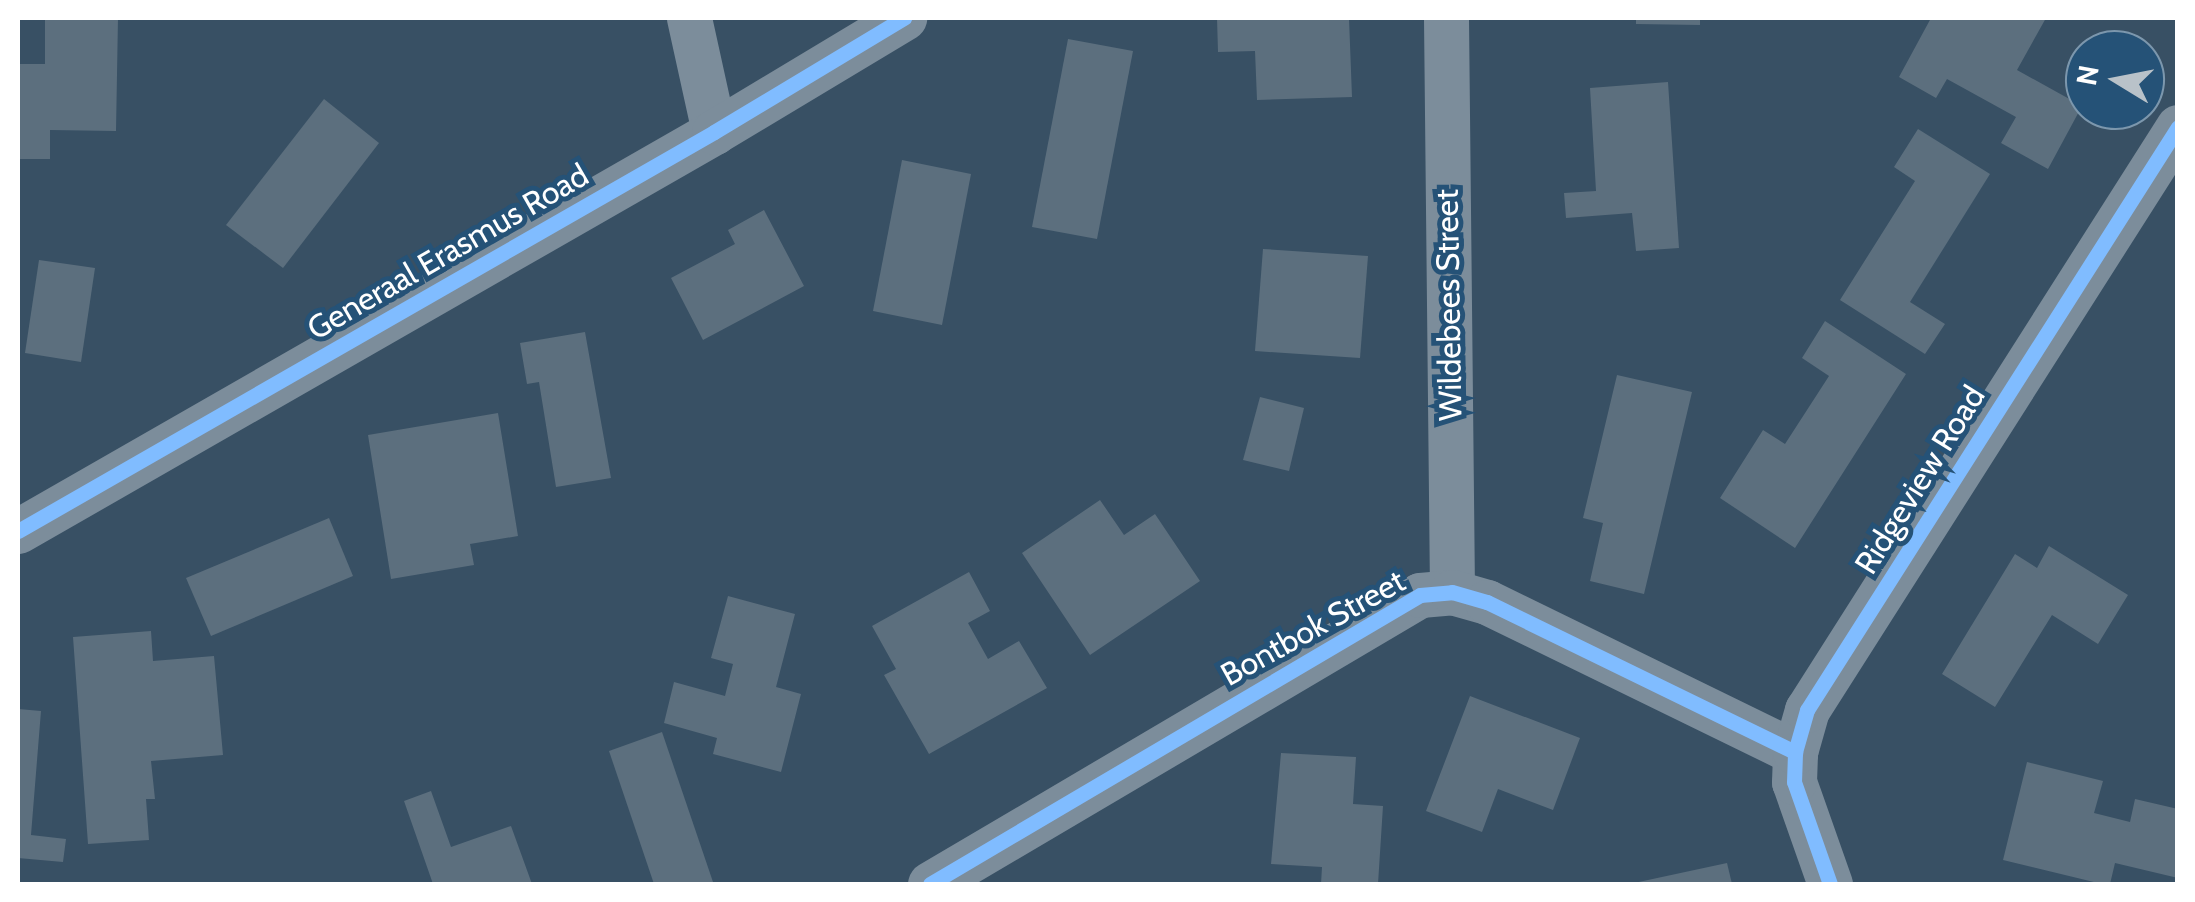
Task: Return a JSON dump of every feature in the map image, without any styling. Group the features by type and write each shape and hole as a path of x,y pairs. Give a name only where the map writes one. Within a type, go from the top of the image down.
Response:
{"street":[{"path":"689,18 714,132"},
{"name":"Generaal Erasmus Road","path":"18,530 714,132 904,18"},
{"name":"Wildebees Street","path":"1446,18 1452,592"},
{"name":"Ridgeview Road","path":"1830,884 1794,782 1795,752 1807,710 2178,126"},
{"name":"Bontbok Street","path":"930,884 1420,596 1452,592 1487,602 1795,752"}],"building":[{"path":"45,18 118,18 116,131 50,130 50,159 18,159 18,64 45,64"},
{"path":"1217,18 1349,18 1352,97 1257,100 1255,51 1218,52"},
{"path":"1636,18 1700,18 1700,25 1636,24"},
{"path":"1931,18 2046,18 2017,70 2065,97 2065,130 2069,130 2048,169 2001,143 2016,117 1947,79 1936,98 1899,77"},
{"path":"1068,39 1133,51 1097,239 1032,227"},
{"path":"1668,82 1679,248 1636,251 1632,213 1566,218 1564,193 1596,191 1590,88"},
{"path":"324,99 379,143 283,268 226,225"},
{"path":"1918,129 1990,174 1910,302 1945,324 1925,354 1840,300 1915,181 1894,167"},
{"path":"902,160 971,174 942,325 873,311"},
{"path":"764,210 804,286 703,340 671,278 735,244 728,230"},
{"path":"1263,249 1368,256 1360,358 1255,351"},
{"path":"39,260 95,268 81,362 25,353"},
{"path":"1825,321 1906,374 1795,548 1720,498 1763,430 1785,444 1829,376 1802,358"},
{"path":"585,332 611,478 556,487 539,382 527,384 520,343"},
{"path":"1617,375 1692,392 1644,594 1590,581 1603,523 1583,518"},
{"path":"1260,397 1304,408 1289,471 1243,460"},
{"path":"498,413 518,536 470,544 474,565 391,579 368,435"},
{"path":"1100,500 1124,535 1155,514 1200,581 1090,655 1022,553"},
{"path":"329,518 353,576 211,636 186,578"},
{"path":"2049,546 2128,595 2098,644 2052,615 1995,707 1942,674 2015,554 2037,568"},
{"path":"969,572 990,611 968,623 988,659 1019,641 1047,688 929,754 884,675 896,669 872,626"},
{"path":"728,596 795,614 776,687 801,694 781,772 713,754 717,738 664,723 674,682 725,696 733,664 711,658"},
{"path":"151,631 153,661 214,656 223,755 151,761 155,799 146,799 149,840 88,844 73,637"},
{"path":"1470,696 1580,738 1553,810 1498,789 1482,832 1426,811"},
{"path":"18,709 41,711 31,835 66,839 63,862 18,858"},
{"path":"662,732 713,882 654,884 609,751"},
{"path":"1281,753 1356,757 1353,804 1383,806 1378,884 1321,884 1322,867 1271,864"},
{"path":"2027,762 2103,781 2094,813 2130,822 2135,799 2178,809 2178,878 2115,863 2110,884 2102,884 2003,860"},
{"path":"431,791 451,847 511,826 532,884 433,884 404,801"},
{"path":"1727,863 1732,884 1634,884 1634,883"}],"cycle path":[{"path":"18,531 714,132 904,18"},
{"path":"1830,884 1794,782 1795,752 1807,710 2178,127"},
{"path":"930,884 1420,595 1452,592 1487,602 1795,752"}]}
